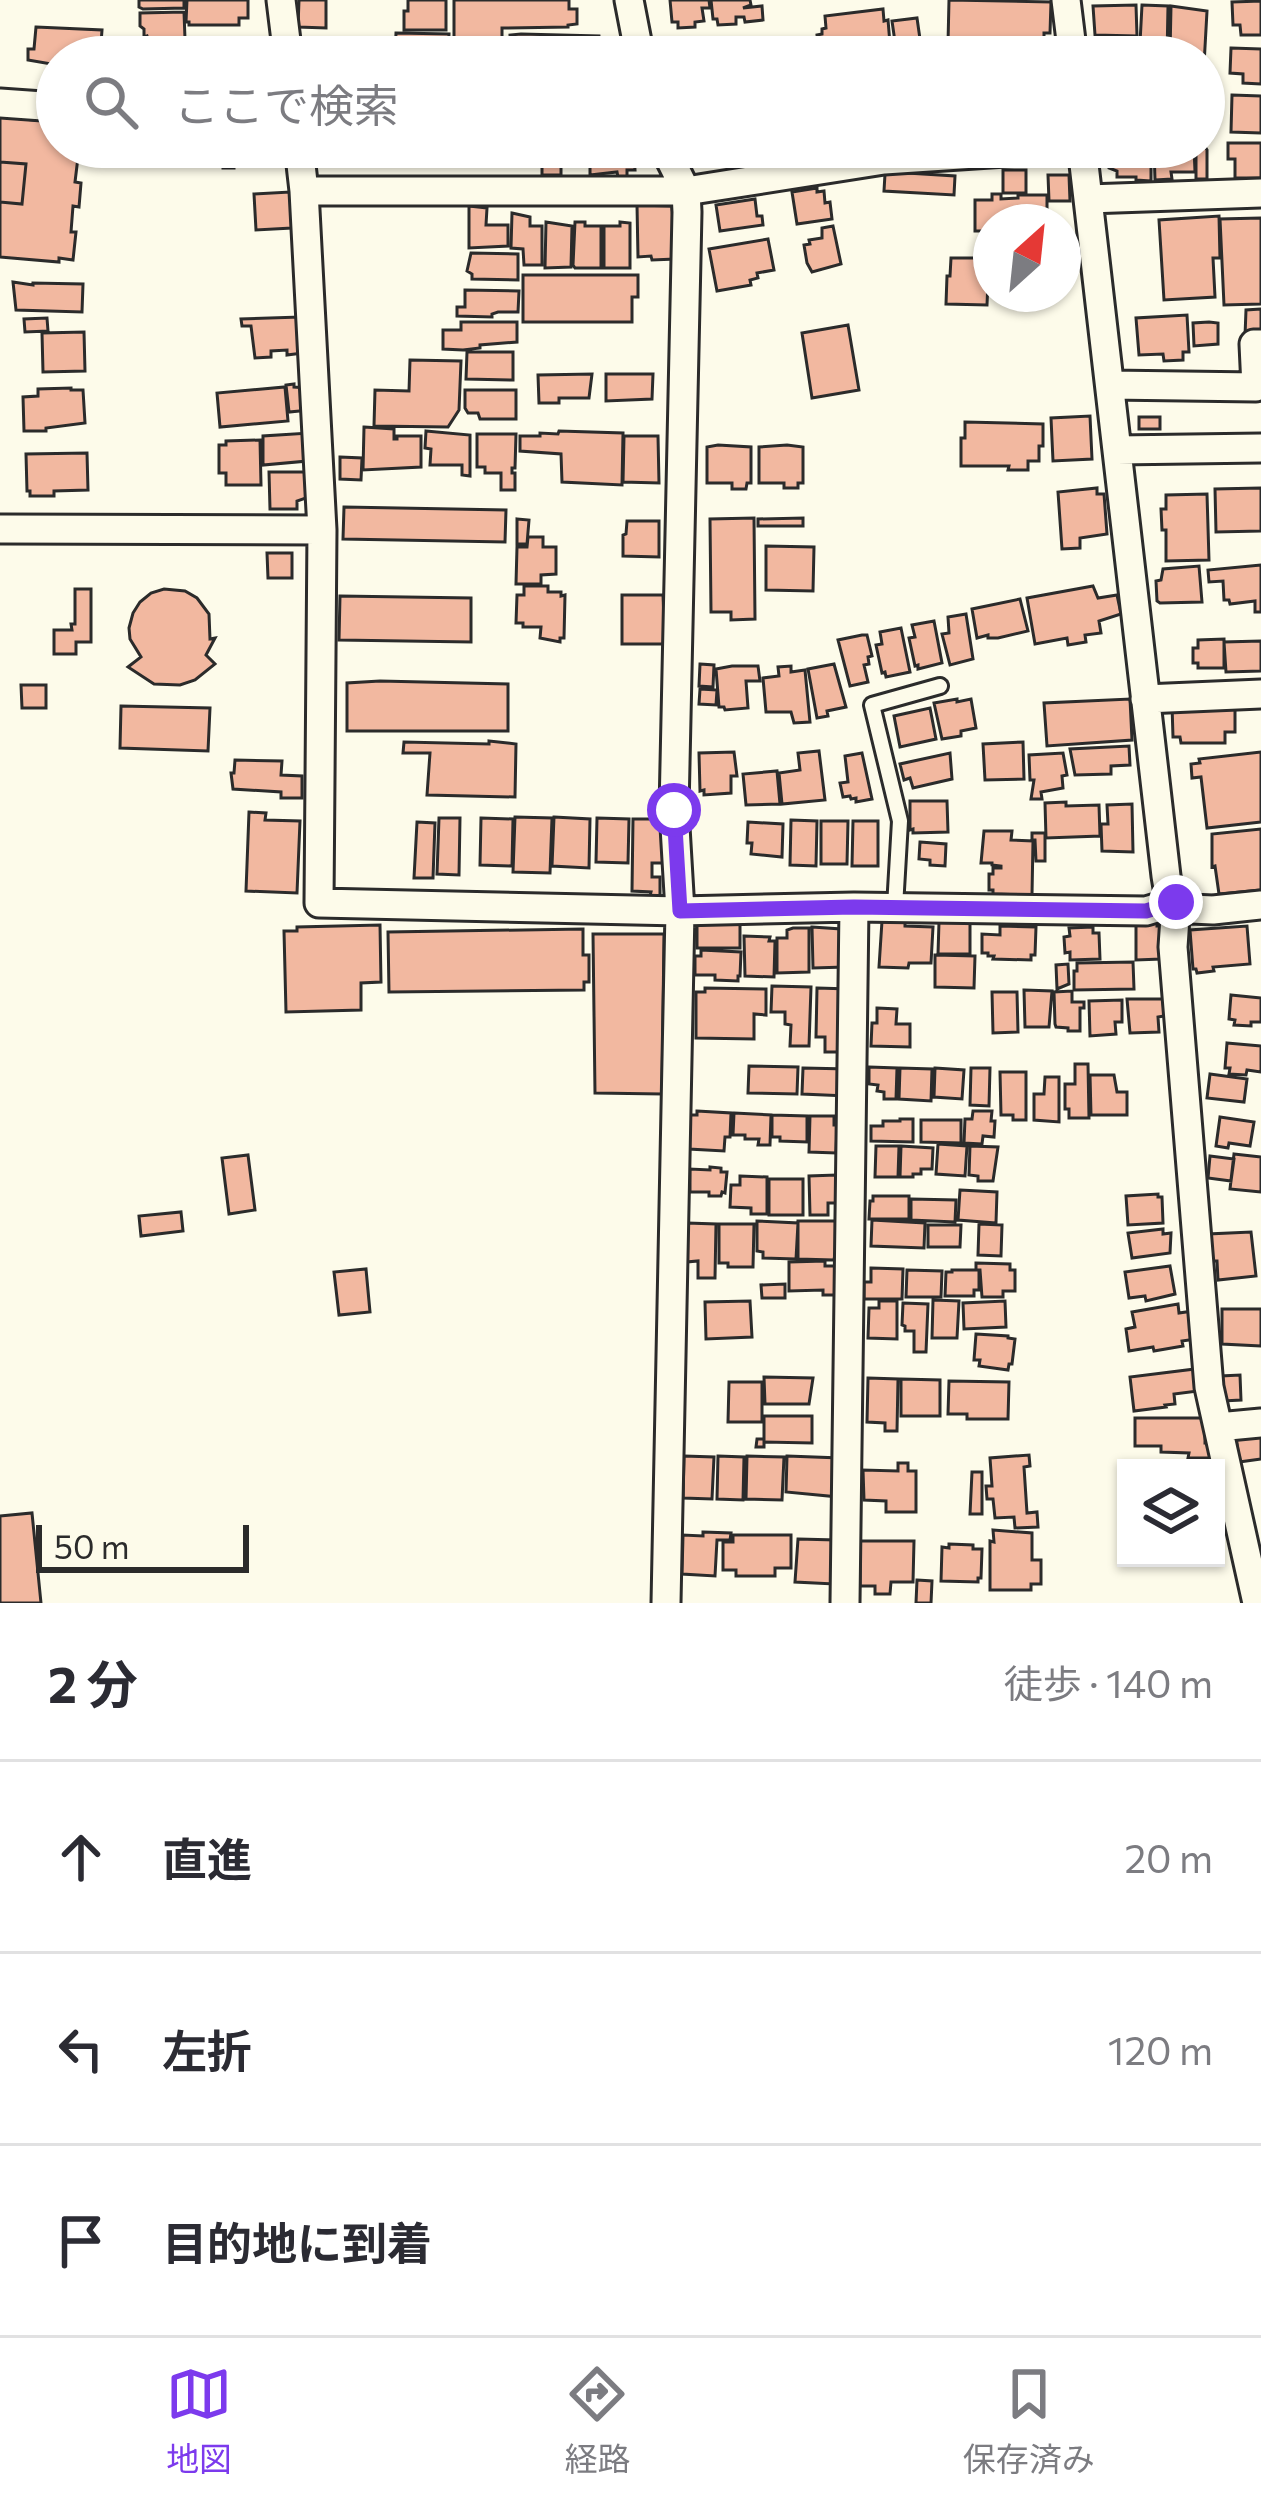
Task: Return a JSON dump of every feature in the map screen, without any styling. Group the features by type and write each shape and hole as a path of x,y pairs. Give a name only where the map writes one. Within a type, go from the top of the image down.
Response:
{"street":[{"path":"281,0 285,36"},
{"path":"629,0 636,36"},
{"path":"1066,0 1070,36"},
{"path":"0,103 36,106"},
{"path":"301,168 322,530 319,903 680,911 854,907 1146,911 1176,902 1191,909 1213,910 1261,905"},
{"path":"666,1603 680,911 674,810 686,191 674,168"},
{"path":"304,191 686,191 833,168"},
{"path":"1084,168 1166,876 1176,902 1173,946 1209,1387 1257,1603"},
{"path":"1088,199 1261,194"},
{"path":"1110,385 1256,387 1254,344 1261,344"},
{"path":"1117,450 1261,448"},
{"path":"0,530 322,530"},
{"path":"1145,699 1261,694"},
{"path":"845,1603 854,907"},
{"path":"1218,1427 1261,1423"}],"lane":[{"path":"896,907 900,821 872,704 940,686"}],"building":[{"path":"139,0 184,0 184,8 143,9"},
{"path":"187,0 248,0 248,18 239,18 239,25 189,25"},
{"path":"299,0 326,0 326,28 298,27"},
{"path":"408,0 446,0 446,30 404,30"},
{"path":"454,0 569,0 569,9 577,9 577,24 568,27 502,28 502,36 454,36"},
{"path":"670,0 709,0 710,8 702,8 704,21 695,22 695,27 678,28 678,22 672,22"},
{"path":"711,0 750,0 751,5 743,8 762,6 763,20 745,22 744,17 736,17 736,24 718,25"},
{"path":"949,0 1051,2 1050,33 1044,36 948,36"},
{"path":"1261,1 1261,35 1241,35 1240,25 1233,25 1232,2"},
{"path":"1136,5 1137,36 1095,35 1093,6"},
{"path":"1142,5 1168,6 1167,36 1140,36"},
{"path":"1171,6 1207,11 1206,36 1170,36"},
{"path":"883,9 889,36 817,36 826,28 825,16"},
{"path":"184,12 185,36 144,36 140,13"},
{"path":"917,18 920,36 894,36 892,21"},
{"path":"36,27 102,30 102,36 36,36 36,61 28,60 28,49 34,49"},
{"path":"396,33 449,34 449,36"},
{"path":"521,34 599,36 510,36"},
{"path":"1231,48 1261,49 1261,84 1243,83 1243,74 1230,73"},
{"path":"1232,95 1261,96 1261,133 1231,132"},
{"path":"0,117 36,120 36,168 77,168 75,182 81,183 79,207 73,206 73,260 0,257 0,202 22,204 26,164 0,162"},
{"path":"0,117 36,120 36,168 77,168 75,182 81,183 79,207 73,206 73,260 0,257"},
{"path":"1228,143 1261,143 1261,178 1235,178 1235,159 1228,159"},
{"path":"542,168 561,168 561,175 542,175"},
{"path":"590,168 635,168 627,170 627,177 618,177 617,172 590,175"},
{"path":"1109,168 1151,168 1151,181 1117,177 1117,171"},
{"path":"1155,168 1195,168 1195,172 1171,172 1172,179 1155,180"},
{"path":"1196,168 1207,168 1207,179 1196,179"},
{"path":"1003,170 1026,170 1026,193 1003,193"},
{"path":"885,174 955,176 954,195 884,191"},
{"path":"1048,175 1069,175 1070,201 1049,201"},
{"path":"817,188 817,192 824,191 825,203 830,202 832,219 797,224 792,192"},
{"path":"290,192 295,225 256,230 254,194"},
{"path":"992,194 1001,194 1001,199 1047,195 1047,204 975,204 975,200 992,200"},
{"path":"755,199 763,225 720,231 716,205"},
{"path":"637,205 672,206 675,259 638,257"},
{"path":"469,206 487,208 486,225 508,225 508,246 469,248"},
{"path":"512,213 530,217 530,226 542,226 542,265 524,265 523,249 511,248"},
{"path":"1219,216 1220,258 1213,258 1215,297 1164,300 1159,220"},
{"path":"1261,218 1261,304 1224,305 1220,219"},
{"path":"546,222 572,226 571,267 545,268"},
{"path":"575,222 601,226 601,268 573,265"},
{"path":"620,222 630,223 630,268 604,268 604,226 620,226"},
{"path":"833,226 841,264 812,272 804,245 822,238 822,228"},
{"path":"768,239 774,270 757,273 751,285 717,291 709,249"},
{"path":"471,253 518,254 518,280 472,279 467,271"},
{"path":"951,258 973,258 973,305 946,304"},
{"path":"523,275 638,275 632,322 523,322"},
{"path":"13,282 83,284 82,312 16,310"},
{"path":"465,290 519,291 518,312 457,316 457,307 465,307"},
{"path":"1261,309 1261,339 1245,336 1246,310"},
{"path":"1187,315 1189,352 1183,352 1183,360 1164,361 1163,354 1139,355 1136,318"},
{"path":"300,317 303,353 271,351 271,357 255,358 251,326 242,326 241,319"},
{"path":"47,318 48,331 25,332 24,319"},
{"path":"461,322 517,322 517,342 443,349 443,330 461,330"},
{"path":"1193,323 1218,323 1218,344 1194,346"},
{"path":"848,325 859,390 812,398 802,333"},
{"path":"84,332 85,371 43,372 42,333"},
{"path":"467,352 513,352 513,380 466,379"},
{"path":"410,360 461,361 459,410 448,427 374,426 375,390 409,391"},
{"path":"592,374 589,398 539,403 538,375"},
{"path":"606,374 653,374 652,399 606,401"},
{"path":"286,385 309,388 310,410 289,412"},
{"path":"285,387 288,421 220,427 217,393"},
{"path":"38,389 83,390 85,423 24,431 23,397 38,396"},
{"path":"465,390 516,390 516,419 480,419 478,413 468,413"},
{"path":"1090,416 1092,459 1053,461 1051,418"},
{"path":"1139,417 1160,417 1160,429 1139,429"},
{"path":"965,422 1043,424 1039,461 1028,461 1028,470 961,466"},
{"path":"364,427 394,429 394,439 421,436 421,467 363,470"},
{"path":"426,431 470,435 470,476 462,475 462,465 430,465"},
{"path":"559,431 623,433 622,485 562,482 561,454 520,451 520,436"},
{"path":"309,433 307,461 263,465 263,436"},
{"path":"477,434 516,434 515,490 501,490 501,473 485,473 485,467 477,467"},
{"path":"624,436 658,436 659,483 623,482"},
{"path":"260,440 261,485 226,485 226,473 219,473 219,445"},
{"path":"707,447 751,447 751,483 746,489 732,489 732,483 707,483"},
{"path":"759,447 803,447 803,483 784,488 784,483 759,483"},
{"path":"87,453 88,490 30,496 26,454"},
{"path":"340,457 362,458 361,480 340,479"},
{"path":"269,472 306,472 306,498 297,501 297,509 270,509"},
{"path":"1097,488 1097,494 1104,494 1107,534 1080,538 1080,548 1062,549 1058,492"},
{"path":"1261,488 1261,531 1216,532 1215,489"},
{"path":"1207,494 1209,560 1166,561 1161,509 1166,509 1166,495"},
{"path":"344,507 506,510 505,542 343,539"},
{"path":"754,518 755,619 731,620 731,612 711,612 710,519"},
{"path":"803,518 803,526 758,526 758,519"},
{"path":"517,519 529,520 527,544 517,544"},
{"path":"627,521 659,521 659,557 623,556"},
{"path":"528,537 543,537 543,547 556,547 556,574 541,575 541,584 516,584 517,547 527,547"},
{"path":"766,546 814,547 813,591 766,590"},
{"path":"267,553 292,553 292,578 268,578"},
{"path":"1261,565 1261,612 1255,612 1255,601 1230,604 1224,600 1223,581 1209,582 1208,570"},
{"path":"1199,566 1202,602 1157,601 1156,581 1161,580 1163,569"},
{"path":"524,586 548,586 548,592 565,595 560,642 540,638 541,627 516,623 517,595 524,595"},
{"path":"1093,586 1098,598 1117,595 1121,614 1099,621 1101,633 1085,635 1086,642 1068,645 1067,638 1035,644 1027,598"},
{"path":"75,589 91,589 91,642 76,642 76,654 54,654 54,630 72,630 75,624"},
{"path":"164,589 197,598 209,614 210,639 215,638 206,655 215,664 180,685 154,684 128,667 141,657 130,639 133,613 151,593"},
{"path":"622,595 663,595 665,644 622,644"},
{"path":"340,596 471,598 471,642 339,640"},
{"path":"1020,599 1028,631 977,638 972,609"},
{"path":"966,614 973,659 950,665 942,634 949,633 948,617"},
{"path":"934,621 942,663 918,669 909,638 915,637 912,625"},
{"path":"901,628 910,672 886,677 876,645 882,644 880,632"},
{"path":"867,635 872,656 864,665 868,682 850,686 838,640"},
{"path":"1224,639 1224,668 1198,668 1193,663 1198,640"},
{"path":"1261,641 1261,671 1226,672 1224,642"},
{"path":"700,664 714,665 713,687 699,686"},
{"path":"834,664 846,707 817,718 808,669"},
{"path":"758,666 760,681 746,681 748,708 719,707 716,669"},
{"path":"791,666 791,672 805,670 810,722 794,723 791,712 766,712 763,678 779,676 778,667"},
{"path":"347,683 508,684 508,731 347,731"},
{"path":"21,685 46,685 46,708 22,708"},
{"path":"700,689 717,690 716,705 699,704"},
{"path":"971,699 976,728 942,739 934,703"},
{"path":"1130,699 1132,740 1047,746 1044,703"},
{"path":"1235,703 1235,732 1225,732 1225,743 1181,743 1180,737 1173,737 1172,705"},
{"path":"121,706 210,708 208,751 120,748"},
{"path":"930,708 936,739 900,747 894,716"},
{"path":"404,742 516,744 515,797 427,795 430,753 403,753"},
{"path":"1023,742 1024,779 985,780 983,744"},
{"path":"1129,746 1130,765 1111,766 1111,774 1075,775 1070,749"},
{"path":"819,751 825,800 782,804 779,773 800,770 798,753"},
{"path":"734,752 737,776 731,776 731,793 704,795 699,753"},
{"path":"1261,752 1261,822 1207,828 1201,777 1192,778 1191,764"},
{"path":"862,753 872,799 856,802 856,798 843,797 840,783 848,782 845,756"},
{"path":"950,753 952,779 913,788 910,778 904,780 900,764"},
{"path":"1063,753 1067,775 1062,776 1063,788 1031,799 1034,780 1030,780 1029,755"},
{"path":"235,760 282,761 281,775 302,776 302,798 233,789"},
{"path":"777,771 780,804 746,805 743,774"},
{"path":"910,801 947,801 948,832 913,833"},
{"path":"1066,802 1066,806 1099,805 1100,836 1046,838 1045,803"},
{"path":"1132,804 1133,852 1102,851 1101,824 1108,824 1107,805"},
{"path":"249,812 266,813 265,820 300,821 297,893 246,891"},
{"path":"515,817 552,818 550,873 513,872"},
{"path":"554,817 590,819 589,868 552,866"},
{"path":"439,818 460,818 459,875 437,874"},
{"path":"481,818 513,819 512,866 480,865"},
{"path":"597,818 629,819 628,863 596,862"},
{"path":"633,819 656,819 665,831 664,863 652,863 652,877 660,877 660,896 632,891"},
{"path":"791,820 817,821 816,866 790,865"},
{"path":"821,821 848,821 847,864 821,864"},
{"path":"853,821 878,821 878,866 852,866"},
{"path":"417,822 435,823 433,878 414,878"},
{"path":"748,822 783,824 782,857 751,854"},
{"path":"1261,829 1261,890 1219,894 1212,867 1212,834"},
{"path":"984,831 1012,831 1011,840 1033,841 1032,895 989,890 989,874 1001,866 981,863"},
{"path":"1032,833 1045,833 1045,861 1036,861"},
{"path":"920,842 946,844 945,866 919,859"},
{"path":"697,921 740,921 740,948 697,948"},
{"path":"882,921 933,927 931,963 879,967"},
{"path":"1157,921 1161,959 1136,960 1136,922"},
{"path":"939,922 970,922 970,954 938,954"},
{"path":"380,925 381,982 361,983 361,1010 286,1012 284,931"},
{"path":"1000,926 1036,927 1031,960 993,959 982,953 982,934 1000,935"},
{"path":"1247,926 1250,964 1197,973 1193,969 1190,930"},
{"path":"812,927 841,929 845,967 813,968"},
{"path":"1093,927 1093,933 1099,933 1100,959 1070,960 1064,937 1070,936 1069,928"},
{"path":"809,928 809,972 777,973 777,938 787,938 787,930"},
{"path":"583,929 583,955 589,955 589,982 584,982 584,990 389,992 388,932"},
{"path":"593,934 664,934 662,1094 595,1093"},
{"path":"744,936 775,941 774,977 745,976"},
{"path":"701,950 741,952 738,981 695,975 695,956 701,956"},
{"path":"935,955 975,956 974,988 935,987"},
{"path":"1133,962 1134,989 1074,990 1077,963"},
{"path":"1068,964 1069,984 1057,989 1056,965"},
{"path":"772,986 811,987 809,1046 790,1046 791,1025 785,1024 785,1012 771,1012"},
{"path":"705,988 766,989 766,1015 754,1014 754,1039 696,1038 696,992 705,992"},
{"path":"817,988 849,989 847,1052 825,1052 825,1037 816,1037"},
{"path":"1024,990 1052,991 1049,1027 1025,1027"},
{"path":"1072,991 1072,1002 1084,1002 1080,1031 1055,1024 1054,992"},
{"path":"992,992 1017,992 1018,1032 993,1033"},
{"path":"1231,995 1261,998 1261,1022 1234,1025 1235,1020 1229,1019"},
{"path":"1127,999 1163,999 1159,1032 1130,1033"},
{"path":"1122,1000 1122,1022 1115,1022 1116,1034 1090,1036 1089,1001"},
{"path":"877,1008 897,1009 896,1024 910,1024 910,1047 871,1046"},
{"path":"1227,1043 1261,1046 1261,1072 1229,1074 1230,1068 1225,1068"},
{"path":"1075,1064 1088,1064 1089,1118 1069,1118 1069,1109 1065,1109 1065,1084 1075,1084"},
{"path":"749,1066 798,1067 797,1094 748,1093"},
{"path":"869,1067 897,1068 896,1099 884,1099 878,1085 869,1084"},
{"path":"803,1068 848,1069 847,1096 802,1094"},
{"path":"900,1068 932,1069 931,1101 899,1099"},
{"path":"935,1068 964,1070 962,1099 934,1097"},
{"path":"971,1068 990,1068 989,1106 970,1105"},
{"path":"1000,1072 1026,1072 1026,1120 1001,1115"},
{"path":"1210,1074 1247,1079 1244,1102 1207,1098"},
{"path":"1090,1075 1114,1075 1117,1092 1127,1092 1127,1115 1091,1115"},
{"path":"1045,1077 1059,1077 1059,1122 1034,1120 1034,1094 1044,1094"},
{"path":"697,1111 731,1113 724,1151 689,1149 690,1115"},
{"path":"973,1111 992,1111 991,1121 995,1121 994,1137 983,1136 982,1144 964,1143 965,1119 972,1119"},
{"path":"734,1113 771,1115 770,1145 733,1135"},
{"path":"772,1115 807,1116 807,1142 772,1137"},
{"path":"810,1116 834,1116 836,1153 809,1152"},
{"path":"1220,1117 1254,1122 1250,1146 1216,1146"},
{"path":"913,1119 913,1142 871,1141 871,1126"},
{"path":"921,1120 961,1120 961,1143 921,1142"},
{"path":"938,1144 967,1146 965,1176 936,1174"},
{"path":"876,1146 899,1146 898,1177 875,1177"},
{"path":"901,1146 933,1148 932,1169 900,1177"},
{"path":"970,1146 998,1147 993,1181 978,1181 978,1176 969,1175"},
{"path":"1234,1154 1261,1157 1261,1192 1230,1189"},
{"path":"248,1155 255,1210 229,1214 222,1158"},
{"path":"1210,1156 1234,1159 1231,1181 1208,1178"},
{"path":"710,1167 727,1172 725,1193 690,1192 690,1169"},
{"path":"836,1175 836,1183 843,1183 844,1203 828,1203 828,1215 810,1215 809,1176"},
{"path":"740,1176 767,1177 767,1214 730,1207 731,1185 740,1185"},
{"path":"769,1179 803,1179 803,1215 769,1215"},
{"path":"960,1190 997,1192 996,1223 958,1220"},
{"path":"1158,1194 1163,1223 1128,1225 1126,1196"},
{"path":"873,1196 909,1196 909,1219 869,1219"},
{"path":"911,1199 956,1200 955,1222 911,1220"},
{"path":"181,1212 183,1231 141,1236 139,1216"},
{"path":"872,1220 925,1223 924,1248 871,1246"},
{"path":"757,1221 798,1223 796,1259 763,1258 763,1252 757,1251"},
{"path":"798,1221 838,1221 834,1260 798,1259"},
{"path":"687,1223 716,1224 715,1278 698,1278 698,1261 686,1262"},
{"path":"719,1224 754,1224 753,1267 719,1263"},
{"path":"979,1224 1002,1225 1001,1256 978,1255"},
{"path":"928,1225 961,1225 960,1247 928,1247"},
{"path":"1163,1229 1163,1234 1171,1233 1170,1253 1132,1258 1128,1233"},
{"path":"1251,1232 1256,1276 1218,1280 1217,1261 1210,1261 1208,1234"},
{"path":"825,1261 825,1266 840,1266 836,1295 823,1295 823,1290 789,1291 789,1262"},
{"path":"976,1263 1010,1264 1010,1270 1015,1270 1015,1291 1003,1291 1003,1297 982,1297"},
{"path":"1170,1266 1175,1294 1146,1301 1145,1296 1129,1298 1125,1272"},
{"path":"871,1268 903,1269 902,1299 864,1299 864,1282 871,1282"},
{"path":"366,1269 370,1312 339,1315 334,1272"},
{"path":"907,1270 942,1271 941,1297 906,1297"},
{"path":"979,1270 979,1290 974,1290 974,1296 945,1296 946,1272"},
{"path":"785,1284 785,1298 762,1298 761,1285"},
{"path":"933,1300 959,1301 957,1338 932,1338"},
{"path":"750,1301 752,1337 706,1339 705,1302"},
{"path":"879,1301 897,1301 897,1339 868,1338 869,1308 879,1308"},
{"path":"1005,1301 1006,1327 964,1329 963,1303"},
{"path":"903,1303 928,1304 926,1352 914,1352 914,1331 905,1331 902,1325"},
{"path":"1178,1304 1179,1313 1193,1311 1196,1339 1182,1341 1183,1346 1129,1351 1126,1329 1135,1327 1132,1312"},
{"path":"1222,1309 1261,1309 1261,1346 1222,1344"},
{"path":"976,1334 1015,1339 1008,1370 979,1366 980,1360 974,1360"},
{"path":"1195,1369 1198,1391 1174,1394 1175,1404 1166,1407 1134,1411 1130,1377"},
{"path":"1240,1375 1241,1400 1223,1401 1221,1376"},
{"path":"764,1377 813,1378 809,1404 765,1404"},
{"path":"868,1378 898,1379 897,1431 885,1431 885,1423 867,1422"},
{"path":"901,1379 940,1380 940,1416 901,1416"},
{"path":"949,1381 1009,1382 1008,1419 948,1414"},
{"path":"729,1382 762,1382 762,1422 728,1422"},
{"path":"764,1416 812,1416 812,1443 764,1442 764,1447 756,1447 757,1439 764,1439"},
{"path":"1135,1418 1205,1418 1210,1458 1161,1452 1161,1446 1135,1446"},
{"path":"1261,1433 1261,1459 1239,1462 1236,1436"},
{"path":"1029,1455 1030,1466 1024,1467 1027,1513 1037,1512 1038,1527 1015,1528 1014,1517 995,1518 993,1499 987,1499 986,1486 992,1486 990,1458"},
{"path":"684,1456 714,1457 712,1499 683,1498"},
{"path":"718,1456 744,1457 743,1500 717,1499"},
{"path":"747,1456 784,1457 782,1500 746,1499"},
{"path":"787,1456 840,1458 839,1497 786,1492"},
{"path":"898,1463 908,1463 908,1471 916,1471 916,1512 886,1512 886,1501 864,1500 863,1470 898,1471"},
{"path":"972,1472 982,1472 982,1514 970,1514"},
{"path":"32,1513 41,1603 0,1603 0,1516"},
{"path":"993,1530 1032,1533 1032,1560 1041,1560 1041,1584 1031,1584 1031,1590 990,1590"},
{"path":"703,1532 731,1533 730,1540 717,1540 715,1576 682,1574 683,1535 703,1536"},
{"path":"733,1535 791,1535 791,1568 775,1568 775,1576 736,1576 736,1570 723,1570 723,1542 733,1542"},
{"path":"798,1539 836,1540 834,1584 795,1582"},
{"path":"860,1541 914,1541 913,1582 891,1582 890,1594 875,1594 875,1586 860,1586"},
{"path":"949,1544 982,1549 978,1582 941,1581 942,1547 949,1548"},
{"path":"917,1580 932,1581 931,1603 916,1603"}],"route":[{"path":"674,810 680,911 854,907 1146,911 1176,902"}]}
